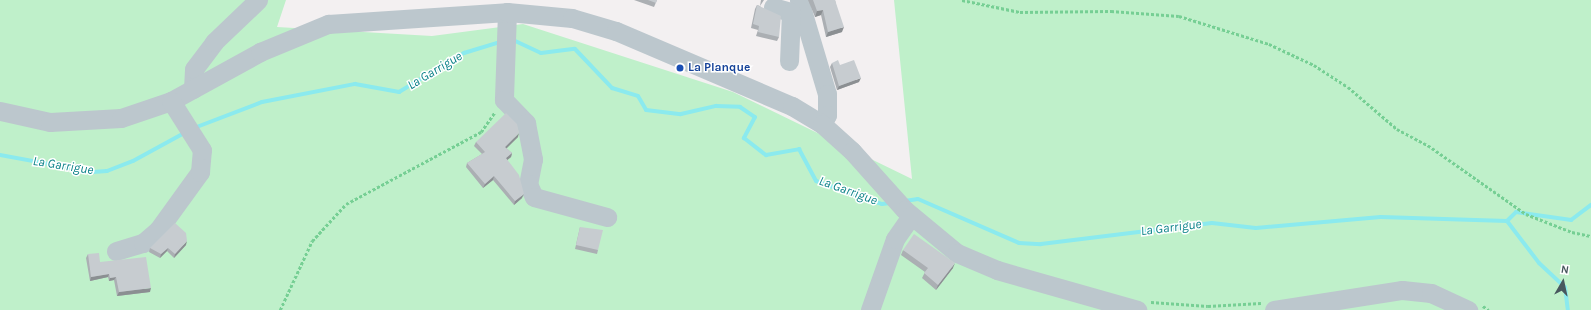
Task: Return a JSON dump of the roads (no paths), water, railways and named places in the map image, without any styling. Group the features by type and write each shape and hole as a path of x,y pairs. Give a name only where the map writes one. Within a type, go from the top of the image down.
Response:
{"street":[{"path":"193,89 194,69 214,42 258,0"},
{"path":"799,0 827,94 827,115 822,124"},
{"path":"773,7 790,12 789,61"},
{"path":"0,111 50,122 121,118 171,101 260,52 328,24 507,28 572,18 616,31 761,91 822,124 883,185 908,213 957,254 996,270 1143,306"},
{"path":"507,28 504,100 526,124 533,160 528,184 534,197 607,217"},
{"path":"116,251 143,243 158,230 200,172 202,150 190,128 171,101"},
{"path":"870,310 895,240 908,213"},
{"path":"1270,306 1402,290 1431,293 1473,306"}],"waterway":[{"name":"La Garrigue","path":"511,39 541,53 575,49 612,88 638,96 646,110 681,114 716,106 740,107 755,117 744,138 766,155 799,149 816,181 882,204 890,203"},
{"name":"La Garrigue","path":"194,128 262,102 355,84 399,92 464,53 501,42"},
{"name":"La Garrigue","path":"0,155 93,172 107,171 133,161 186,132"},
{"name":"La Garrigue","path":"905,201 918,199 1019,243 1041,244 1212,223 1256,228 1381,217 1507,221 1539,263 1565,287 1568,310"},
{"path":"1507,221 1516,212 1571,220 1591,205"}],"place":[{"name":"La Planque","path":"680,68"}]}
